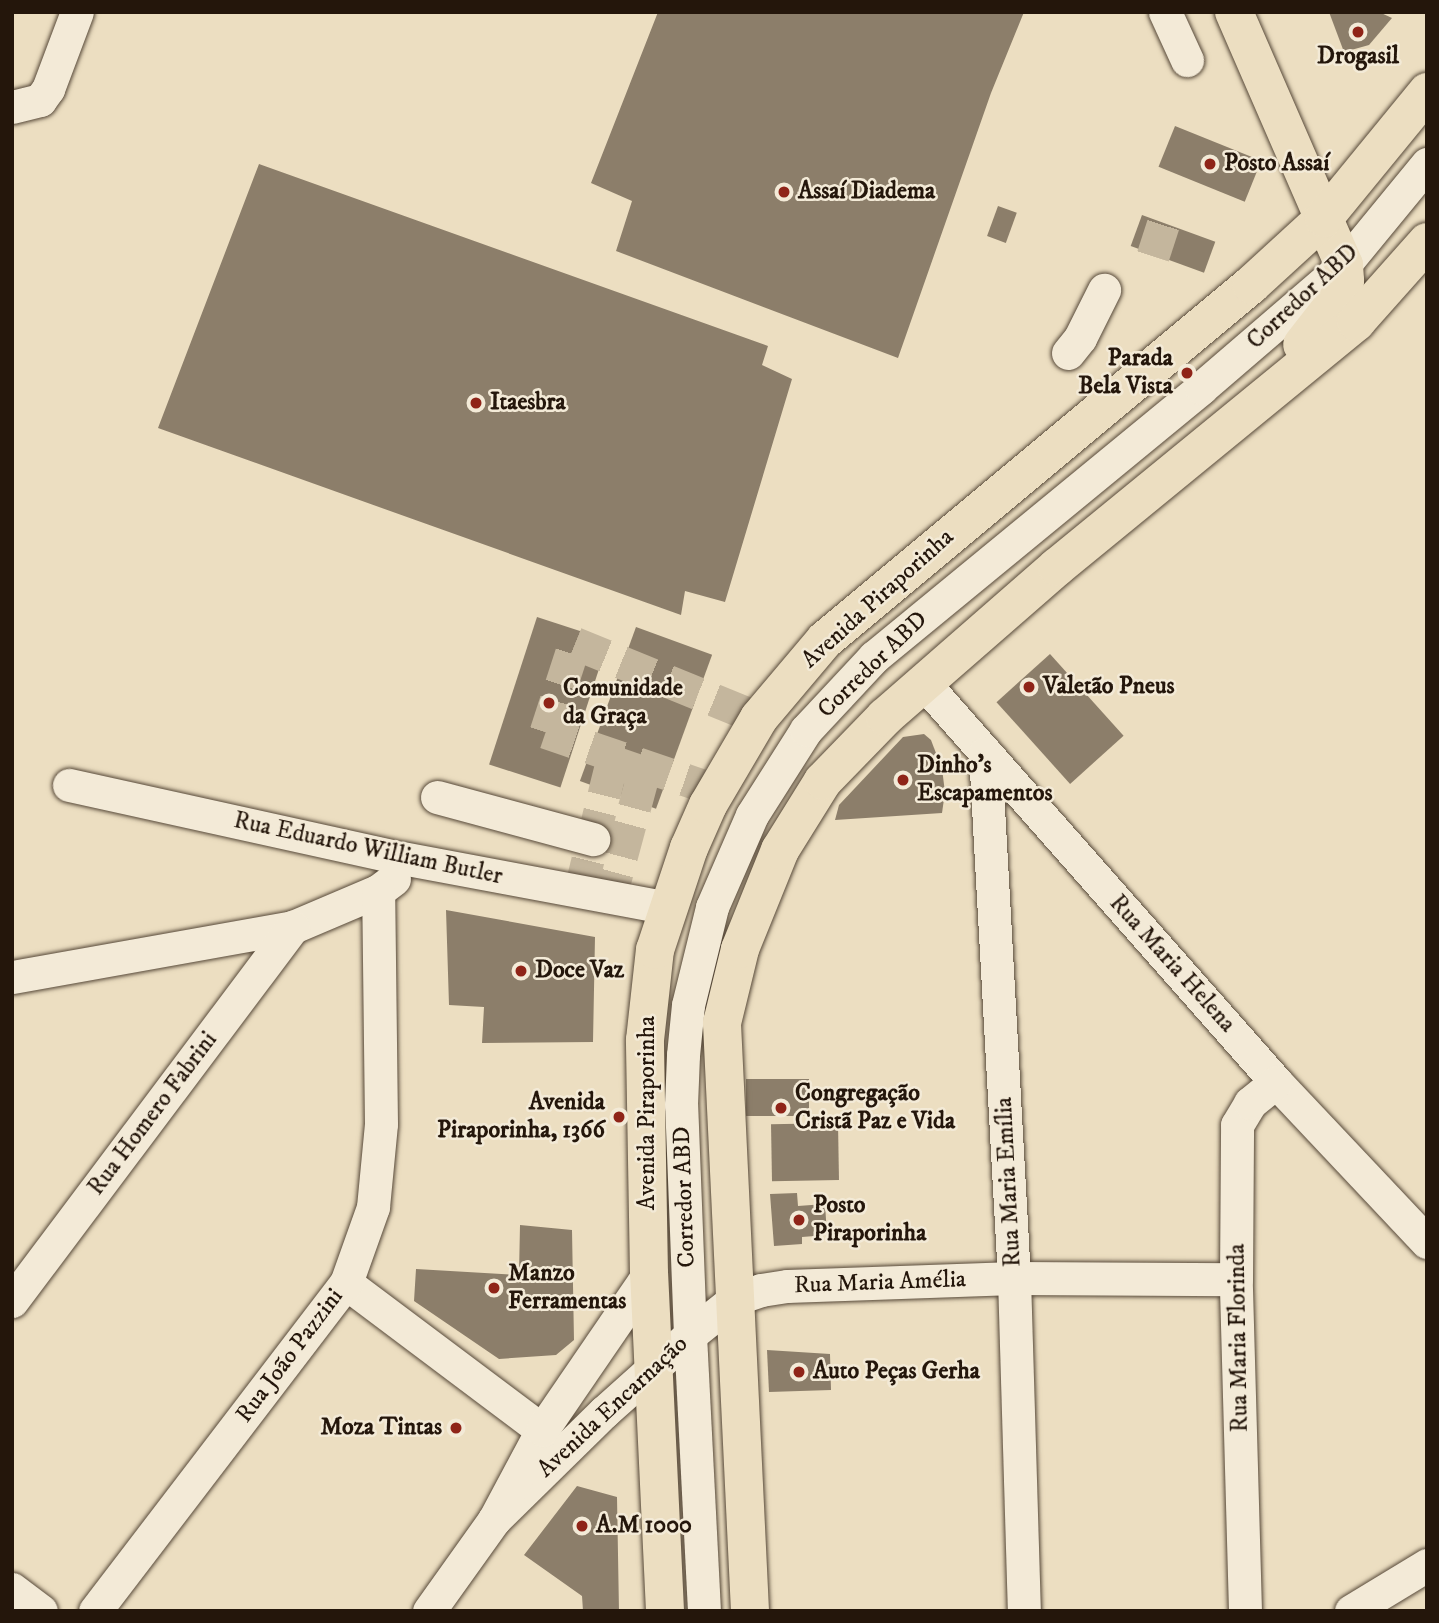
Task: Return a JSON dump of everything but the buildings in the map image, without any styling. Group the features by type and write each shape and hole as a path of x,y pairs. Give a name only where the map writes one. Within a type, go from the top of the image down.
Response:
{"main road":[{"path":"1234,12 1344,265 1341,295 1315,333 1269,377 1258,404"},
{"name":"Avenida Piraporinha","path":"665,1611 649,1275 645,1040 655,950 668,908 689,848 733,758 759,718 825,640 1164,359 1324,218 1427,92"},
{"path":"750,1611 722,1055 726,997 740,949 780,850 802,812 846,755 923,682 1056,567 1356,322 1427,242"}],"street":[{"path":"12,107 40,100 48,89 77,12"},
{"path":"1165,12 1187,60"},
{"name":"Corredor ABD","path":"704,1611 681,1105 688,1005 698,955 725,872 752,815 777,772 830,702 874,657 1201,388 1344,265 1427,164"},
{"path":"1068,354 1080,338 1104,289"},
{"name":"Rua Maria Helena","path":"923,682 1276,1082 1427,1242"},
{"name":"Rua Maria Emília","path":"985,753 1014,1278 1024,1611"},
{"name":"Rua Eduardo William Butler","path":"69,785 418,861 668,908"},
{"path":"437,797 593,839"},
{"path":"12,978 293,927 378,891 418,861"},
{"name":"Rua João Pazzini","path":"95,1611 346,1283 373,1207 381,1124 378,891"},
{"name":"Rua Homero Fabrini","path":"12,1301 293,927"},
{"name":"Rua Maria Florinda","path":"1245,1611 1236,1279 1237,1125 1250,1103 1276,1082"},
{"name":"Avenida Encarnação","path":"429,1611 494,1520 542,1430 649,1275"},
{"name":"Rua Maria Amélia","path":"736,1299 787,1286 1014,1278 1236,1279"},
{"path":"346,1283 542,1430"},
{"name":"Avenida Encarnação","path":"494,1520 653,1368 736,1299"},
{"path":"1351,1611 1427,1565"},
{"path":"12,1589 41,1611"}],"tunnel":[{"path":"1153,256 1164,223"},
{"path":"716,790 546,732 575,643 759,718"},
{"path":"580,892 611,767 617,763 640,771 643,776 610,898"}],"place":[{"name":"Drogasil","path":"1358,32"},
{"name":"Posto Assaí","path":"1210,164"},
{"name":"Assaí Diadema","path":"784,192"},
{"name":"Parada Bela Vista","path":"1187,373"},
{"name":"Itaesbra","path":"476,403"},
{"name":"Valetão Pneus","path":"1029,687"},
{"name":"Comunidade da Graça","path":"549,703"},
{"name":"Dinho's Escapamentos","path":"903,780"},
{"name":"Doce Vaz","path":"521,971"},
{"name":"Congregação Cristã Paz e Vida","path":"781,1108"},
{"name":"Avenida Piraporinha, 1366","path":"619,1117"},
{"name":"Posto Piraporinha","path":"799,1220"},
{"name":"Manzo Ferramentas","path":"494,1288"},
{"name":"Auto Peças Gerha","path":"799,1372"},
{"name":"Moza Tintas","path":"456,1428"},
{"name":"A.M 1000","path":"582,1526"}]}
